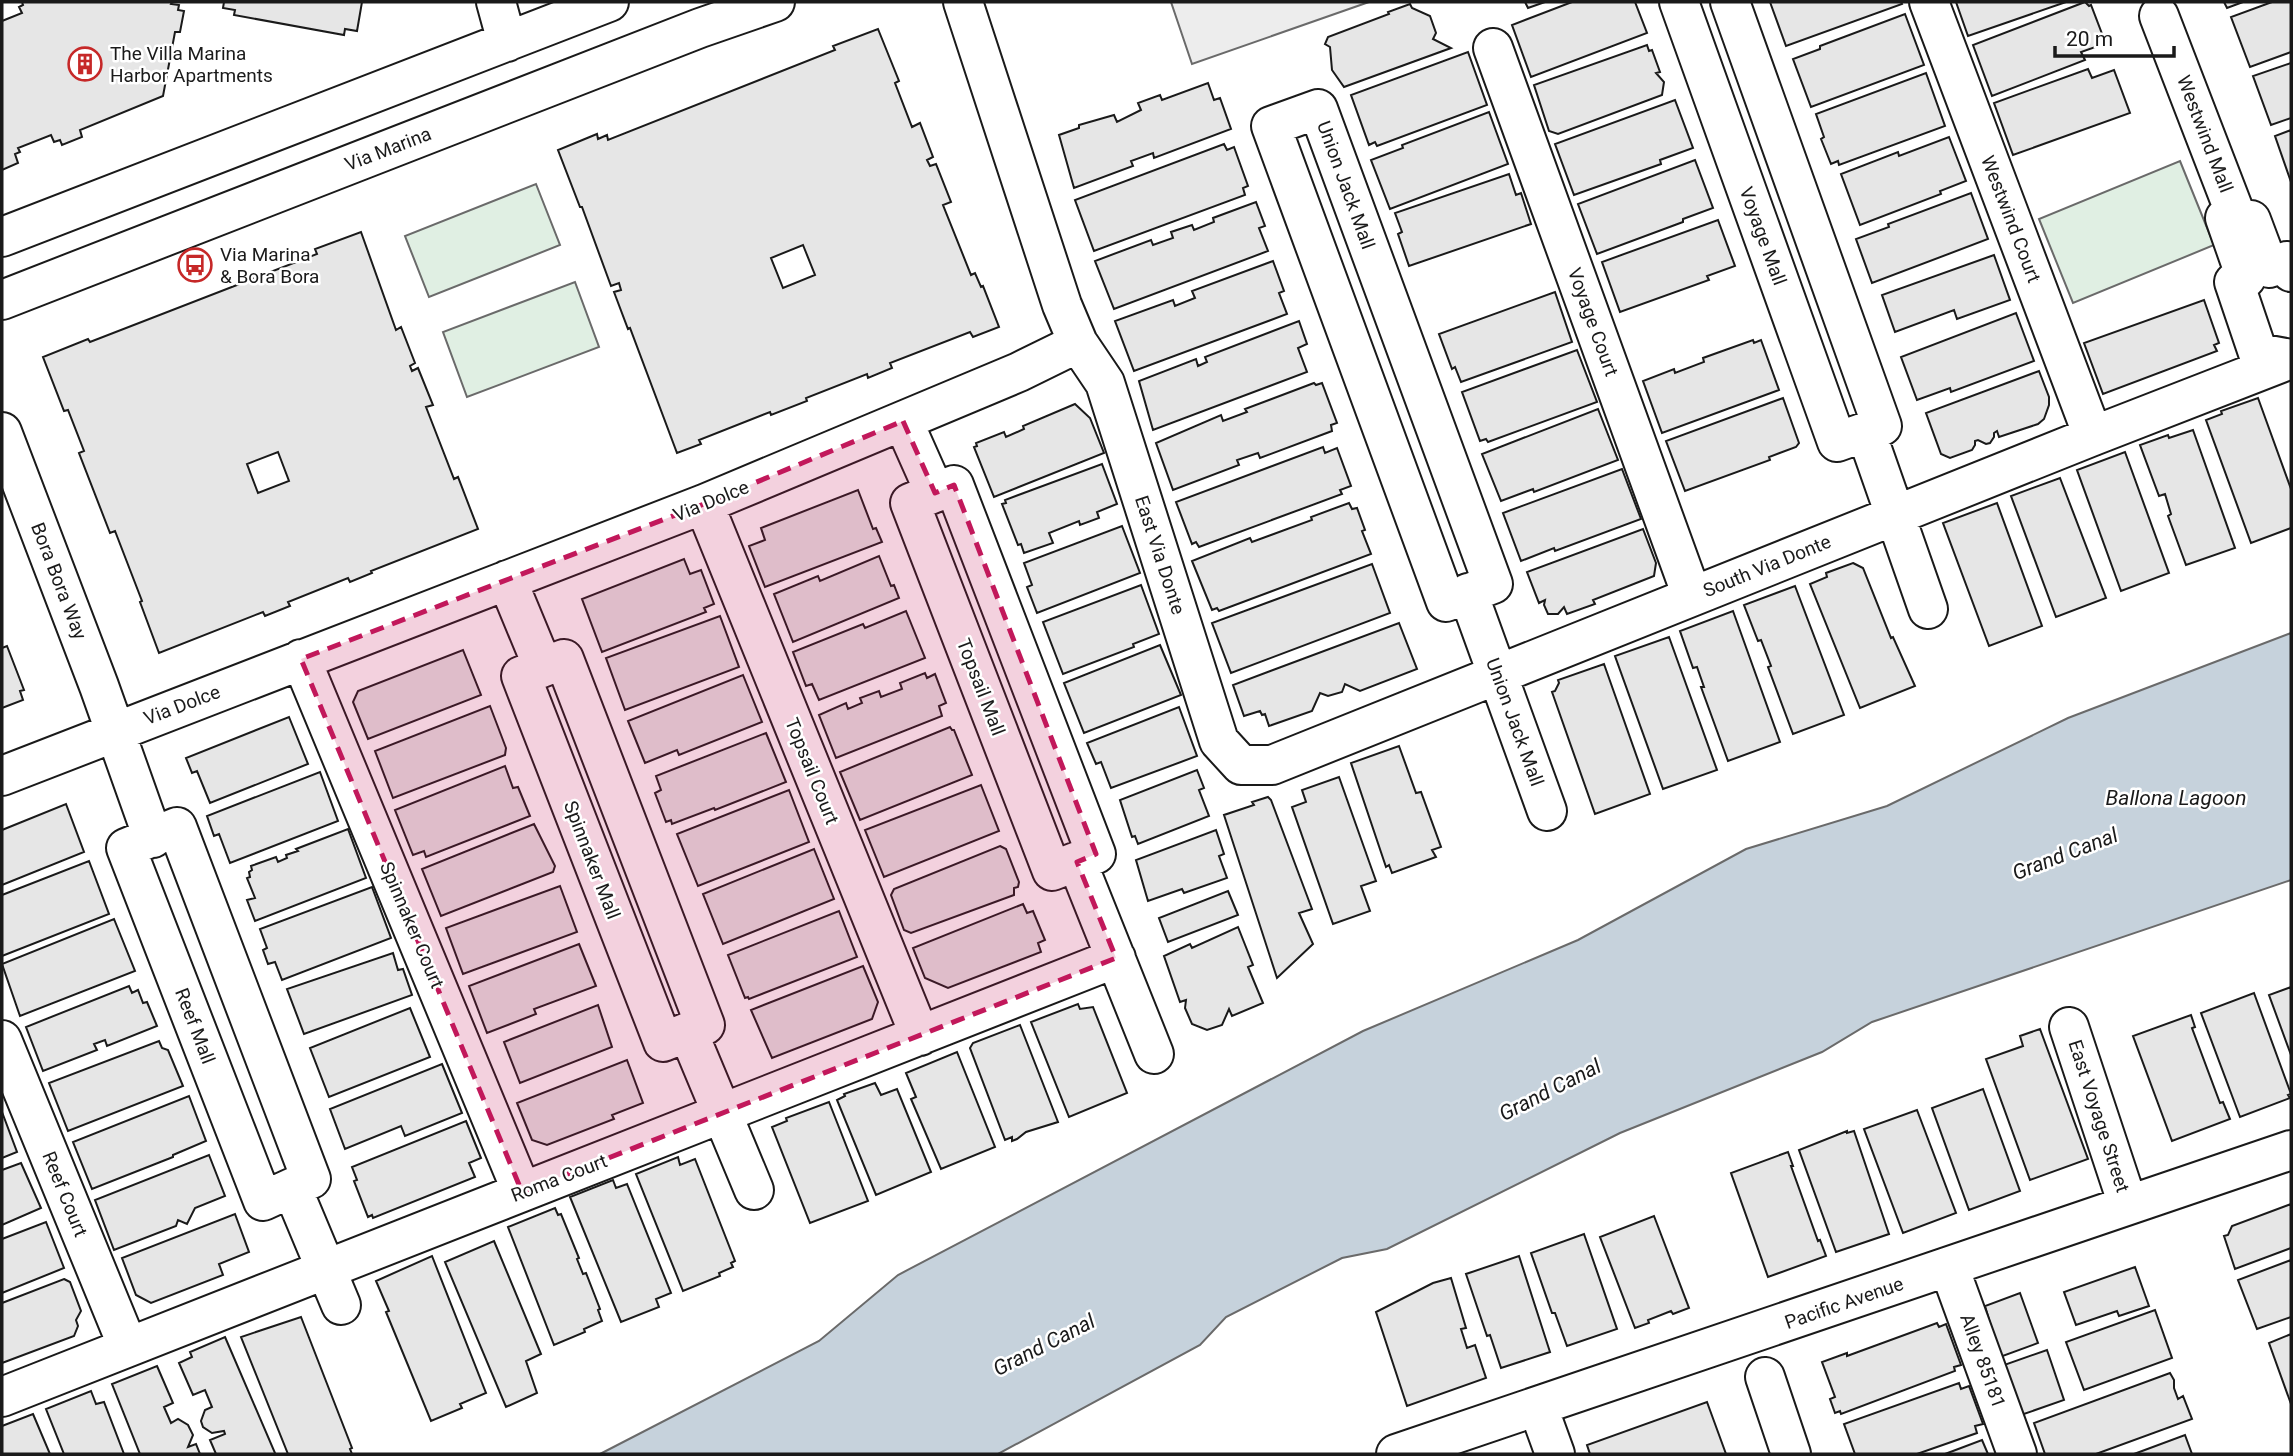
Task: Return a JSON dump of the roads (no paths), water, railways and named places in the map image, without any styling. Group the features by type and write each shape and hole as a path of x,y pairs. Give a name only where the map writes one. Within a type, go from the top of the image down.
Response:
{"street":[{"path":"496,2 506,42"},
{"path":"2,237 609,2"},
{"name":"Via Marina","path":"2,300 696,15 775,2"},
{"path":"963,2 1062,305 1078,343"},
{"name":"Voyage Mall","path":"1679,2 1837,442 1866,432"},
{"path":"1730,2 1882,426 1866,432 1928,609"},
{"name":"Westwind Court","path":"1929,2 2093,436"},
{"name":"Westwind Mall","path":"2157,7 2235,213"},
{"name":"Voyage Court","path":"1493,48 1692,596"},
{"name":"Union Jack Mall","path":"1318,109 1493,584 1468,593 1446,602 1271,126 1318,109"},
{"name":"Westwind Mall","path":"2291,272 2287,261 2269,268 2246,208 2225,218 2246,278 2234,282 2258,353 2291,359"},
{"name":"Via Dolce","path":"2,776 704,504 1019,372 1078,343"},
{"name":"East Via Donte","path":"1078,343 1105,383 1219,741 1241,765"},
{"name":"South Via Donte","path":"1241,765 1272,765 2291,359"},
{"path":"903,421 935,493 954,485 964,510 1097,854 1077,862 1154,1054"},
{"name":"Bora Bora Way","path":"2,432 115,730"},
{"name":"Topsail Court","path":"704,504 920,1036"},
{"name":"Spinnaker Mall","path":"507,580 543,667 521,676 663,1042 688,1032 754,1190"},
{"name":"Union Jack Mall","path":"1468,593 1547,811"},
{"name":"Spinnaker Court","path":"301,659 522,1192"},
{"path":"115,730 153,838"},
{"name":"Reef Mall","path":"177,827 311,1179 292,1188 263,1201 126,848 177,827"},
{"name":"Roma Court","path":"2,1397 1116,958"},
{"name":"East Voyage Street","path":"2069,1027 2128,1205"},
{"name":"Reef Court","path":"2,1040 128,1347"},
{"name":"Pacific Avenue","path":"1396,1454 2291,1150"},
{"path":"292,1188 341,1306"},
{"name":"Alley 85181","path":"1949,1267 2017,1454"},
{"path":"1765,1377 1791,1454"},
{"path":"1538,1407 1555,1454"}],"water":[{"name":"Ballona Lagoon","path":"2291,633 2291,880 1872,1022 1822,1052 1620,1133 1387,1249 1342,1258 1226,1317 1200,1345 998,1454 600,1454 819,1341 898,1275 1363,1031 1578,940 1746,849 1887,806 2068,718"}],"place":[{"name":"The Villa Marina Harbor Apartments","path":"85,64"},
{"name":"Via Marina & Bora Bora","path":"195,265"}],"water label":[{"name":"Grand Canal","path":"2065,854"},
{"name":"Grand Canal","path":"1550,1090"},
{"name":"Grand Canal","path":"1044,1345"}]}
